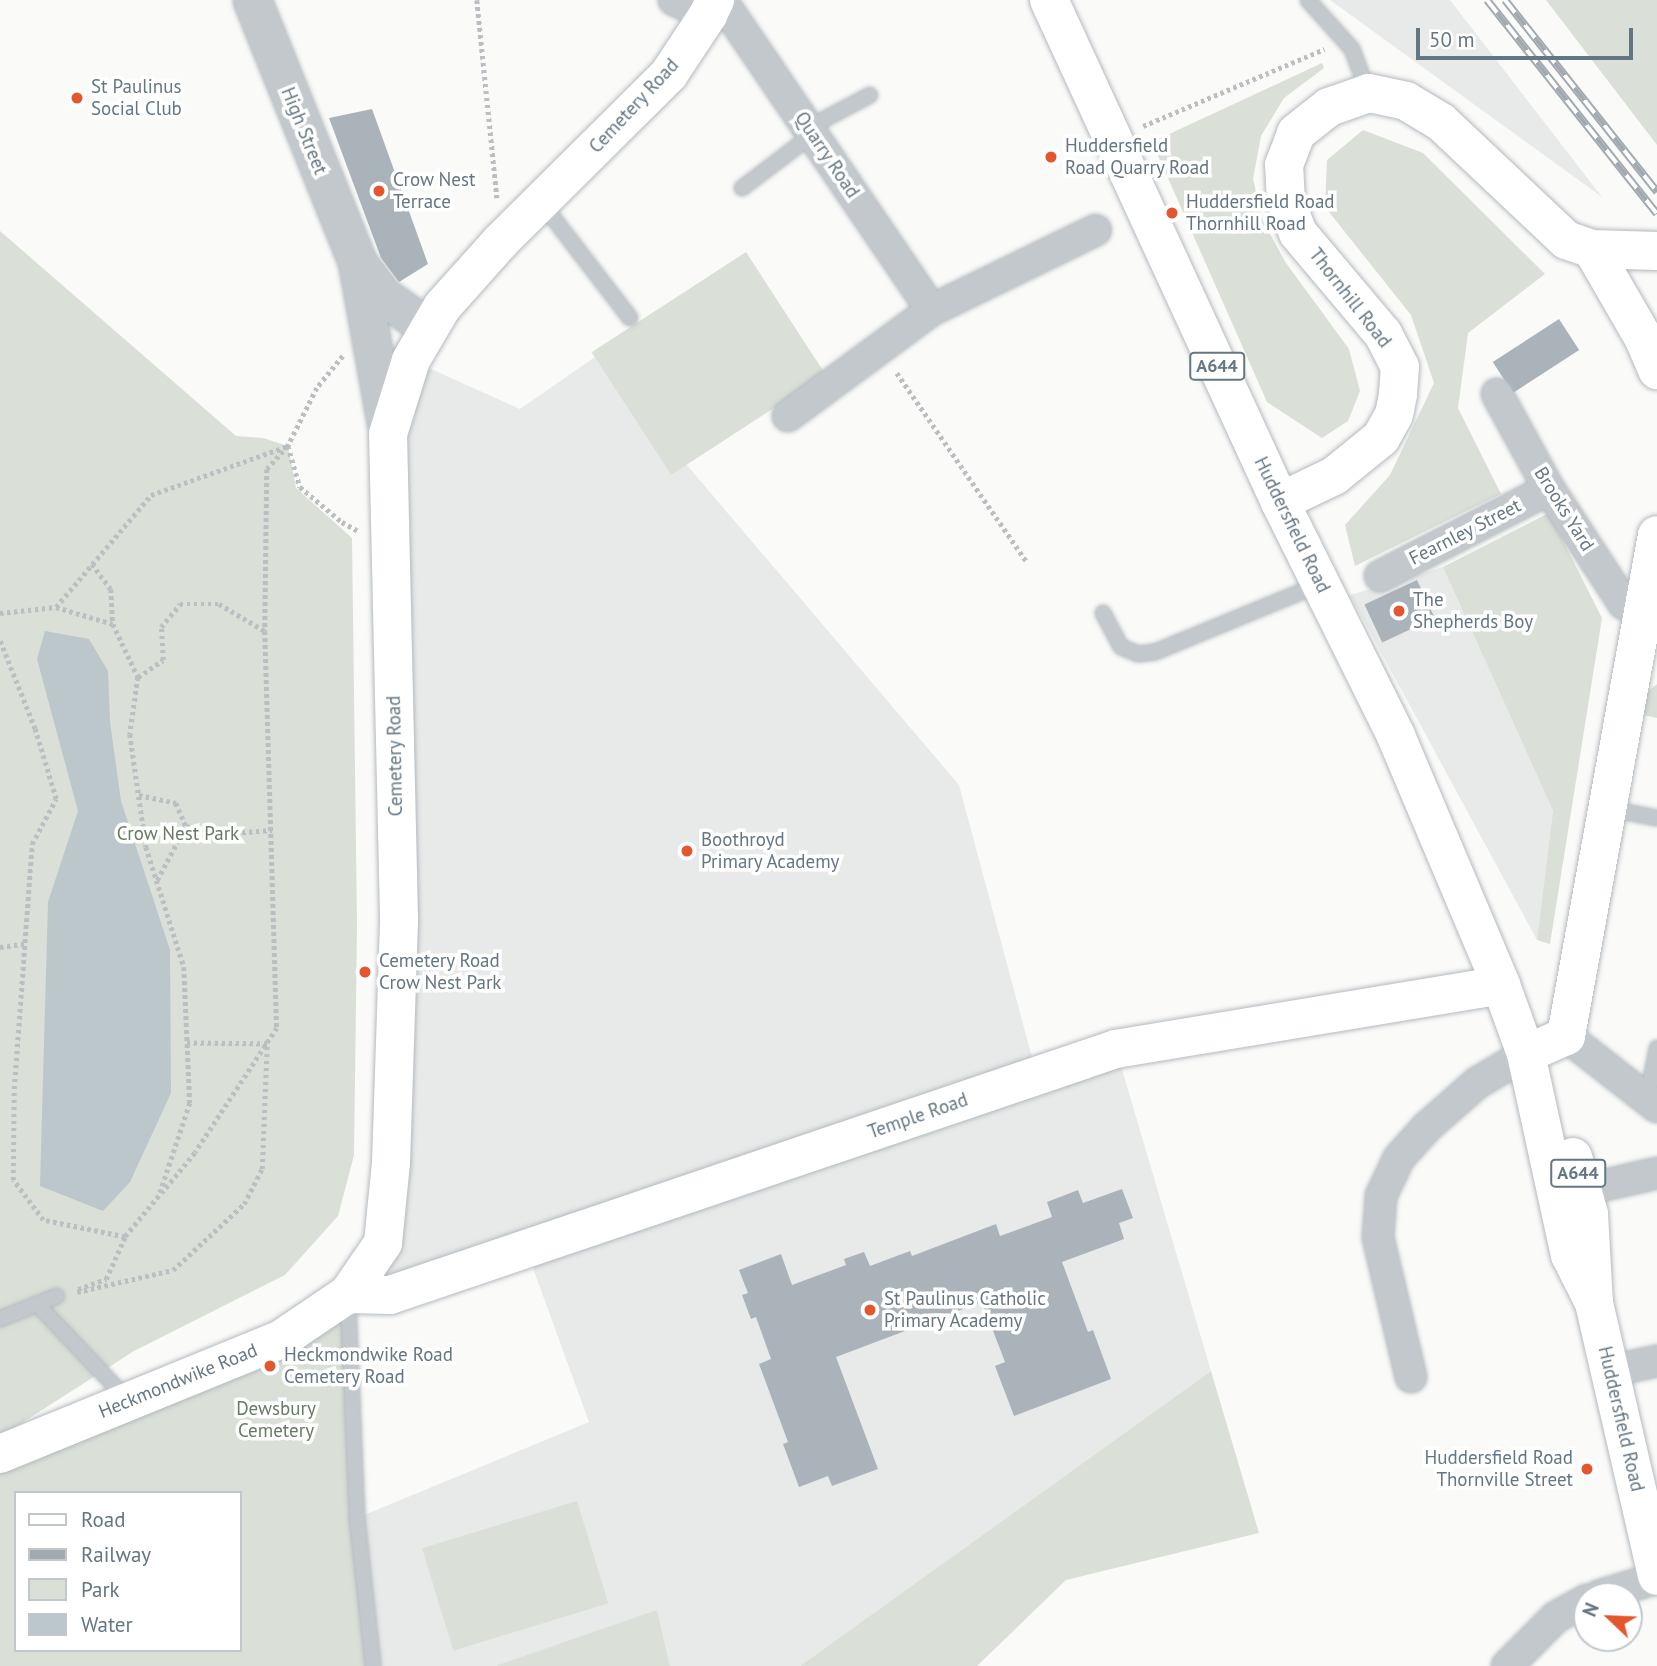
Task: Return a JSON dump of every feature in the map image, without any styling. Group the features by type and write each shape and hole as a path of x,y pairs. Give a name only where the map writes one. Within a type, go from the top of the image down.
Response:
{"main road":[{"name":"Huddersfield Road","path":"1049,0 1280,502 1396,736 1502,985 1526,1054 1570,1255 1594,1303"},
{"name":"Cemetery Road","path":"348,1294 383,1242 391,1163 399,917 388,434 411,360 442,307 501,241 669,74 715,5"},
{"path":"1369,93 1406,101 1441,122 1566,240 1592,249 1657,251"},
{"name":"Thornhill Road","path":"1280,502 1334,476 1381,438 1394,415 1400,367 1383,334 1298,233 1286,202 1284,165 1296,133 1329,107 1369,93"},
{"path":"1592,249 1644,339 1657,370"},
{"path":"1526,1054 1566,1036 1657,535"},
{"name":"Temple Road","path":"348,1294 390,1295 1116,1049 1502,985"},
{"name":"Huddersfield Road","path":"1526,1054 1559,1109 1583,1190 1589,1214 1594,1303 1657,1577"},
{"name":"Heckmondwike Road","path":"0,1454 280,1340 348,1294"}],"street":[{"name":"High Street","path":"252,0 356,261 388,434"},
{"path":"674,0 715,5"},
{"name":"Quarry Road","path":"715,5 810,131 932,310"},
{"path":"788,416 932,310 1096,230"},
{"name":"High Street","path":"356,261 383,296 428,328"},
{"name":"Brooks Yard","path":"1497,394 1549,489 1624,604 1644,607"},
{"name":"Fearnley Street","path":"1380,576 1549,489"},
{"path":"1566,1036 1652,1103"},
{"path":"1411,1377 1378,1237 1381,1196 1399,1158 1427,1126 1477,1083 1526,1054"},
{"path":"1583,1190 1657,1173"},
{"path":"1610,1371 1657,1362"},
{"path":"1507,1666 1556,1617 1573,1608"}],"lane":[{"path":"1308,0 1352,49 1369,93"},
{"path":"743,188 810,131 870,95"},
{"path":"541,201 630,318"},
{"path":"1103,613 1121,648 1138,654 1155,652 1321,584"},
{"path":"1608,808 1657,818"},
{"path":"1652,1103 1657,1048"},
{"path":"348,1294 357,1518 373,1666"},
{"path":"0,1320 57,1296"},
{"path":"38,1305 129,1401"}],"path":[{"path":"477,0 501,241"},
{"path":"1112,139 1345,40"},
{"path":"57,1296 106,1279 125,1237 195,1153 277,1028 265,631 267,469 288,446 329,370 352,346 370,337"},
{"path":"881,349 1027,562"},
{"path":"288,446 300,487 342,522 389,548"},
{"path":"57,607 151,495 288,446"},
{"path":"92,564 111,589 113,624 138,677 130,734 146,847 184,967 190,1103 159,1196"},
{"path":"138,677 163,660 161,627 180,604 219,604 265,631"},
{"path":"0,613 57,607 113,624"},
{"path":"0,641 26,705 56,799 32,845 27,943 13,1089 13,1180 43,1220 125,1237"},
{"path":"139,795 176,803 186,827"},
{"path":"186,827 214,834 272,830"},
{"path":"157,880 186,827"},
{"path":"0,947 27,943"},
{"path":"187,1043 267,1044"},
{"path":"57,1296 173,1270 244,1204 262,1169 267,1044"}],"shaded area":[{"path":"1330,0 1450,0 1602,197"},
{"path":"595,357 959,785 1037,1076 1116,1049 1211,1371 800,1666 670,1666 657,1611 495,1666 373,1666 357,1518 589,1422 526,1249 348,1294 383,1242 389,548 411,360 520,409"},
{"path":"1443,567 1553,811 1537,940 1350,595"}],"green space":[{"path":"1546,0 1657,0 1657,145"},
{"path":"1322,63 1324,68 1284,98 1261,136 1253,179 1263,221 1286,263 1349,349 1360,391 1348,421 1322,438 1267,402 1152,142"},
{"path":"1363,130 1423,153 1545,274 1468,333 1458,408 1501,494 1355,566 1345,525 1390,475 1434,383 1411,315 1325,207 1327,160"},
{"name":"Crow Nest Park","path":"0,231 236,436 263,438 288,446 296,488 352,538 357,925 354,1155 338,1216 285,1275 134,1351 0,1437"},
{"path":"746,252 826,374 671,475 592,352"},
{"path":"1549,513 1602,618 1550,944 1537,940 1553,811 1443,567"},
{"path":"1657,684 1657,718 1625,711"},
{"name":"Dewsbury Cemetery","path":"348,1294 375,1666 0,1666 0,1454"},
{"path":"1211,1371 1259,1533 1066,1580 977,1666 800,1666"},
{"path":"577,1501 608,1603 453,1651 422,1548"},
{"path":"657,1610 670,1666 495,1666"}],"water":[{"path":"45,631 89,639 108,671 110,722 121,801 170,950 171,1093 130,1182 103,1211 40,1186 48,902 78,811 37,659"}],"building":[{"name":"Crow Nest Terrace","path":"372,109 428,264 399,282 381,258 329,118"},
{"path":"1559,319 1579,350 1513,393 1493,362"},
{"name":"The Shepherds Boy","path":"1417,580 1435,618 1382,643 1364,605"},
{"path":"1122,1189 1133,1218 1119,1223 1124,1239 1062,1262 1088,1332 1093,1330 1111,1379 1014,1416 995,1366 1005,1362 982,1302 836,1357 878,1469 832,1486 828,1476 799,1487 783,1444 788,1442 759,1364 771,1359 756,1317 751,1319 742,1295 748,1293 739,1270 781,1254 792,1285 846,1265 844,1259 864,1252 870,1266 910,1251 912,1256 996,1224 1000,1236 1052,1217 1047,1202 1078,1190 1083,1203"}],"railway":[{"path":"1487,0 1657,214"},
{"path":"1505,0 1657,192"}],"place":[{"name":"St Paulinus Social Club","path":"77,98"},
{"name":"Huddersfield Road Quarry Road","path":"1051,157"},
{"name":"Crow Nest Terrace","path":"379,191"},
{"name":"Huddersfield Road Thornhill Road","path":"1172,213"},
{"name":"The Shepherds Boy","path":"1399,611"},
{"name":"Boothroyd Primary Academy","path":"687,851"},
{"name":"Cemetery Road Crow Nest Park","path":"365,972"},
{"name":"St Paulinus Catholic Primary Academy","path":"870,1310"},
{"name":"Heckmondwike Road Cemetery Road","path":"270,1366"},
{"name":"Huddersfield Road Thornville Street","path":"1587,1469"}]}
